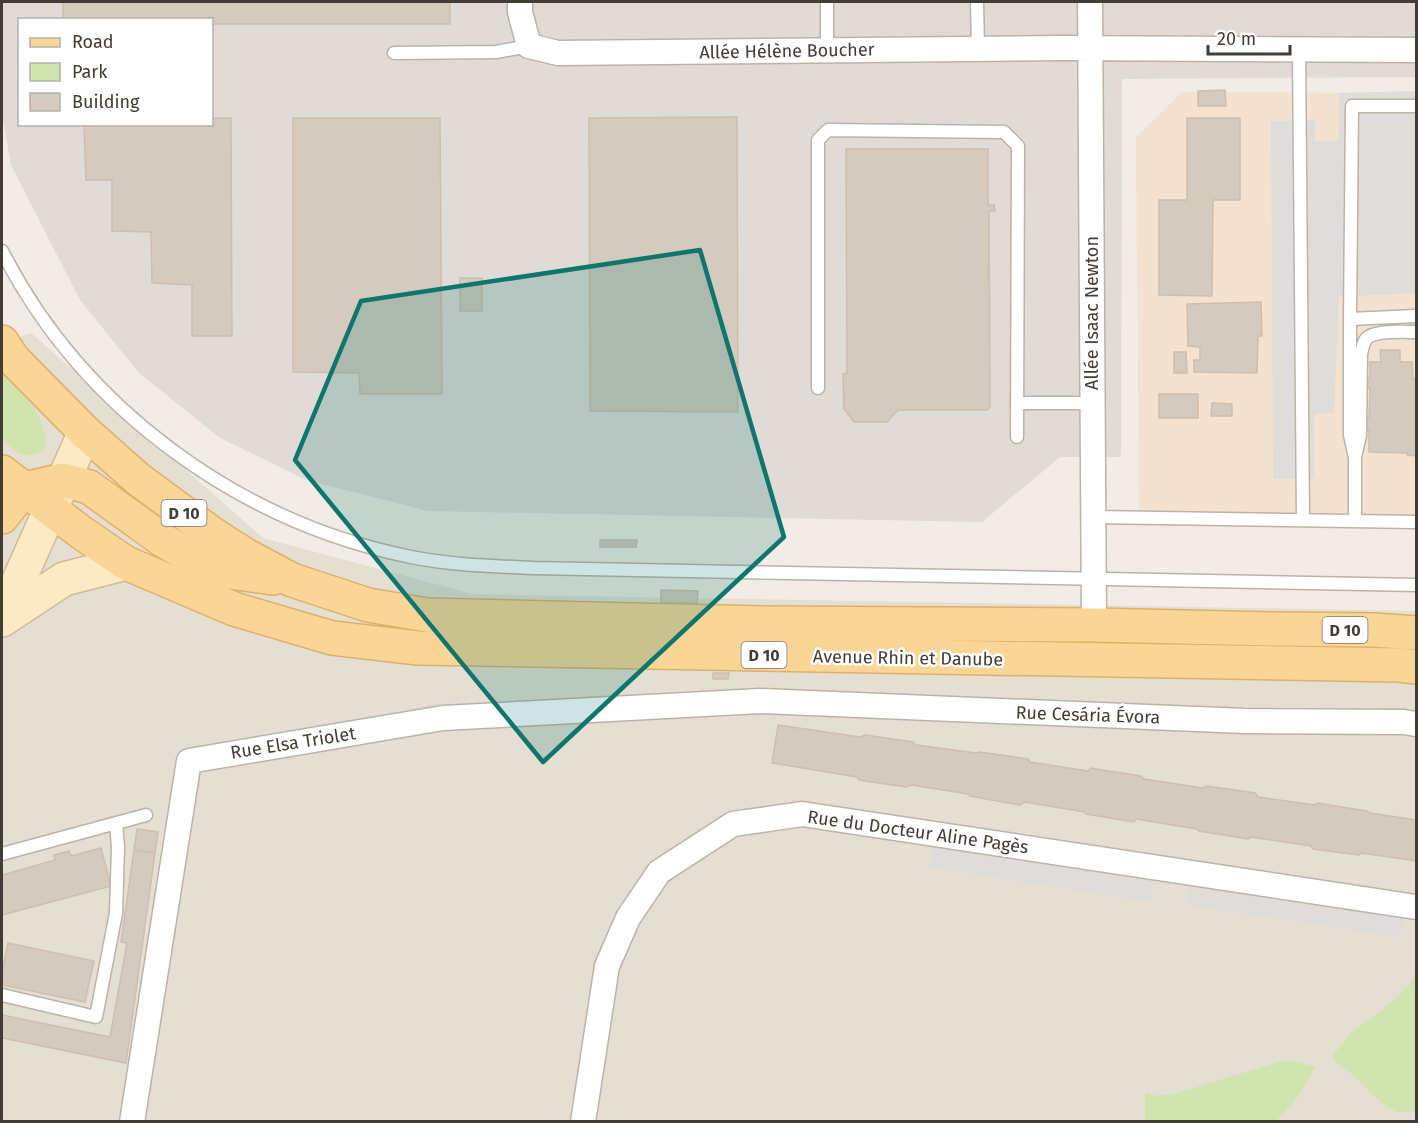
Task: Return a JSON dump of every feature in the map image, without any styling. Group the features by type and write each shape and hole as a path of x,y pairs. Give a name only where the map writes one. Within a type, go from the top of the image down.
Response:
{"main road":[{"name":"D 10","path":"2,342 13,359 85,432 138,479 214,535 292,580"},
{"path":"2,619 85,432"},
{"name":"D 10","path":"13,481 57,495 82,533 126,563"},
{"path":"2,517 13,481"},
{"path":"57,495 88,487 164,541 215,570 292,580"},
{"path":"2,619 64,579 126,563"},
{"name":"Avenue Rhin et Danube","path":"126,563 234,609 332,638 418,648 1416,667"},
{"name":"Avenue Rhin et Danube","path":"292,580 368,605 428,615 762,623 1374,630 1416,633"}],"street":[{"path":"520,2 520,12 529,46"},
{"name":"Allée Isaac Newton","path":"1090,2 1094,625"},
{"name":"Allée Hélène Boucher","path":"529,46 558,53 1091,48 1416,50"},
{"name":"Rue Cesária Évora","path":"760,702 1245,721 1416,724"},
{"name":"Rue Elsa Triolet","path":"132,1122 189,760 443,718 760,702"},
{"name":"Rue du Docteur Aline Pagès","path":"582,1122 607,966 628,918 659,872 733,824 802,814 1416,907"}],"lane":[{"path":"827,2 827,51"},
{"path":"977,2 978,49"},
{"path":"394,53 496,52 529,46"},
{"path":"1299,49 1304,520"},
{"path":"1355,458 1350,435 1352,106 1416,106"},
{"path":"818,388 818,140 828,130 1004,132 1018,146 1017,437"},
{"path":"2,251 51,332 99,386 145,429 206,474 253,501 304,525 360,544 411,557 459,564 523,568 1416,585"},
{"path":"1350,319 1416,316"},
{"path":"1354,521 1355,458 1360,435 1360,355 1363,345 1368,337 1382,333 1416,332"},
{"path":"1017,403 1093,403"},
{"path":"1094,517 1416,522"},
{"path":"2,854 146,815"},
{"path":"2,995 96,1017 116,913 118,847 116,823"}],"highlighted area":[{"path":"700,250 784,537 543,762 295,460 361,301"}],"shaded area":[{"path":"2,2 1416,2 1416,77 1122,79 1121,457 1060,457 982,522 428,511 306,480 220,438 139,373 80,300 11,165 2,114"},
{"path":"1416,91 1416,293 1339,297 1334,413 1314,414 1314,478 1273,479 1271,121 1315,120 1315,141 1338,141 1339,93"},
{"path":"1182,92 1416,93 1416,529 1139,523 1136,137"},
{"path":"31,333 263,538 473,594 1416,611 1416,1121 2,1122 2,344"},
{"path":"933,841 1155,875 1151,902 929,867"},
{"path":"1190,879 1404,911 1400,937 1186,905"}],"green space":[{"path":"2,365 25,394 39,417 45,440 44,451 30,455 20,454 2,438"},
{"path":"1416,968 1416,1112 1397,1112 1382,1103 1334,1060 1333,1055 1351,1033 1387,1006 1411,983"},
{"path":"1282,1061 1293,1061 1316,1067 1297,1098 1276,1121 1145,1121 1145,1095 1148,1092 1156,1096 1174,1094"}],"building":[{"path":"63,2 450,2 450,24 213,24 213,18 63,18"},
{"path":"1225,90 1226,106 1198,106 1198,91"},
{"path":"737,117 738,412 590,411 589,118"},
{"path":"213,118 231,118 232,336 192,336 192,285 152,283 151,232 112,231 112,180 86,180 84,126 213,126"},
{"path":"293,118 440,118 442,394 360,394 359,373 293,372"},
{"path":"1187,118 1240,118 1240,200 1213,200 1212,296 1159,295 1159,200 1187,200"},
{"path":"846,149 988,149 988,205 994,205 995,211 989,211 990,407 987,410 898,410 887,422 854,422 844,409 843,374 847,373"},
{"path":"460,278 482,278 482,311 460,311"},
{"path":"1261,302 1262,336 1258,336 1257,373 1194,372 1194,360 1200,360 1200,347 1188,346 1187,304"},
{"path":"1380,350 1400,350 1400,362 1412,362 1413,379 1416,379 1416,456 1407,455 1407,453 1369,452 1369,430 1366,430 1366,417 1369,417 1370,388 1366,388 1366,379 1370,378 1370,362 1381,362"},
{"path":"1174,352 1186,352 1187,373 1174,373"},
{"path":"1159,394 1198,394 1198,418 1159,418"},
{"path":"1212,403 1232,404 1232,416 1211,416"},
{"path":"600,540 637,540 636,547 600,547"},
{"path":"661,590 698,591 697,603 661,602"},
{"path":"713,673 729,673 728,679 713,679"},
{"path":"778,725 860,737 865,735 913,742 916,745 1028,759 1030,762 1088,771 1091,768 1141,776 1144,779 1255,793 1258,797 1315,805 1317,803 1416,820 1416,861 1313,849 1311,846 1251,837 1248,839 1136,819 1134,822 1025,802 1020,805 912,785 906,787 859,780 857,777 772,763"},
{"path":"137,829 158,832 155,853 134,850"},
{"path":"101,848 111,886 2,915 2,875 55,860 54,855 69,851 71,856"},
{"path":"134,850 155,853 126,1063 2,1038 2,1015 110,1037 127,943 121,942"},
{"path":"8,943 94,961 85,1002 2,985"}]}
